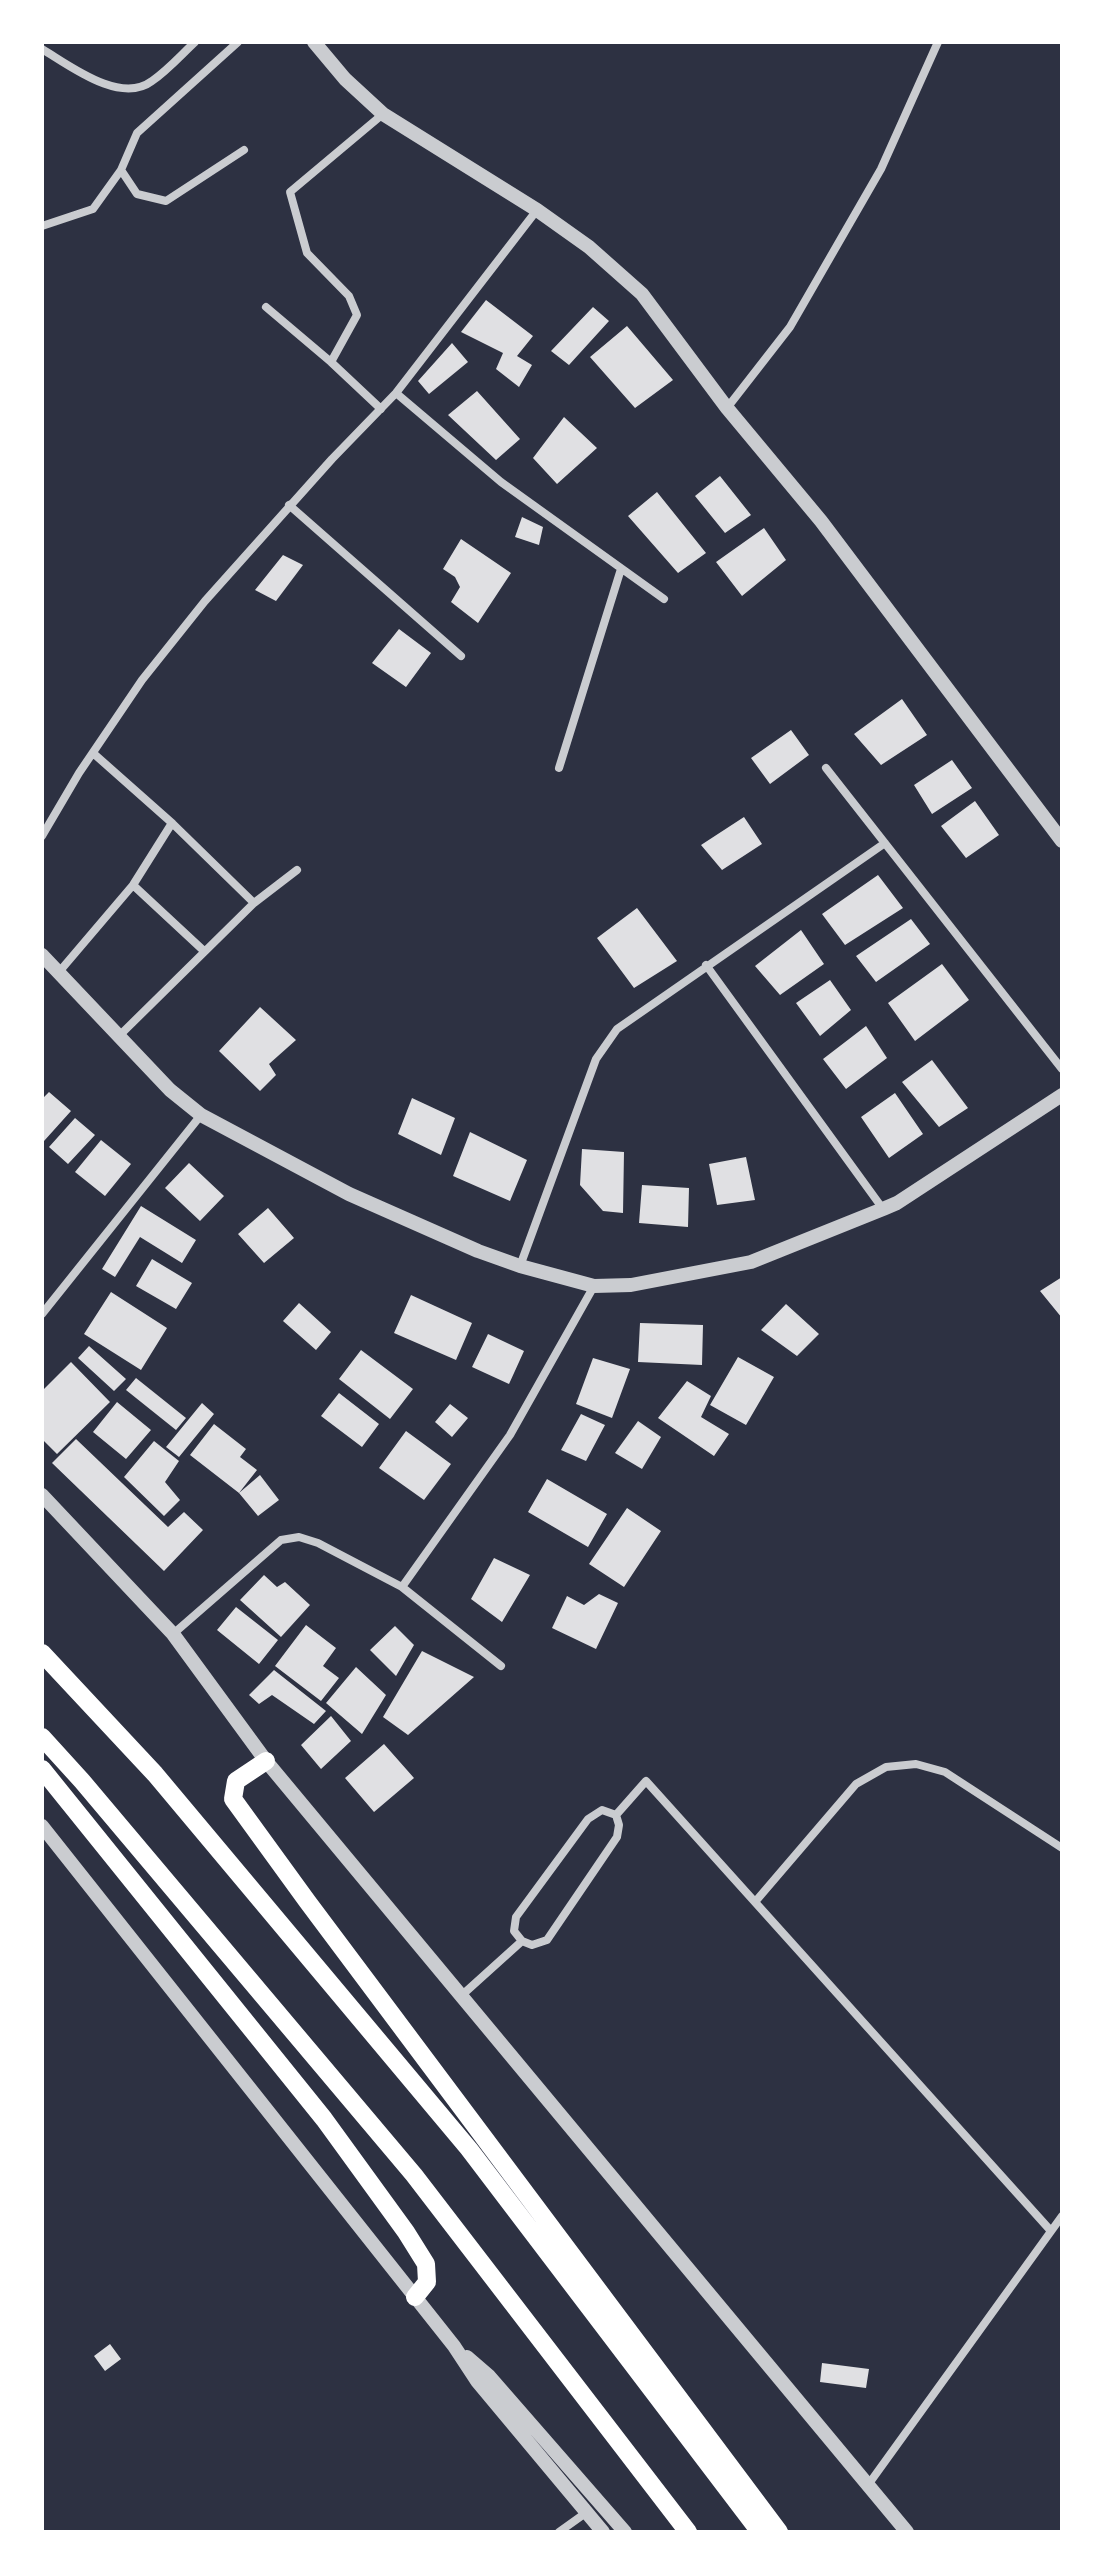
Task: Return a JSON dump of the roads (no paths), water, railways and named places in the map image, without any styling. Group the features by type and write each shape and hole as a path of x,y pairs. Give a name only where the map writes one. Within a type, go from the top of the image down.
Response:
{"highway":[{"path":"42,1653 155,1774 469,2149 760,2532"},
{"path":"42,1737 414,2175 688,2532"},
{"path":"266,1761 236,1781 233,1799 779,2532"},
{"path":"42,1769 324,2119 406,2232 426,2264 427,2282 415,2297"}],"street":[{"path":"42,49 96,82 129,89 150,84 195,42"},
{"path":"42,226 93,209 121,170 137,133 238,42"},
{"path":"314,42 345,79 383,114 537,210 589,247 642,294 727,408 821,521 1062,841"},
{"path":"727,408 790,327 881,169 938,42"},
{"path":"331,362 357,315 349,296 307,253 290,192 383,114"},
{"path":"121,170 137,194 166,201 244,150"},
{"path":"42,836 142,680 205,601 289,505 396,393 537,210"},
{"path":"266,307 381,409"},
{"path":"396,393 501,482 664,599"},
{"path":"289,505 461,656"},
{"path":"559,768 621,569"},
{"path":"93,753 172,823 254,903"},
{"path":"826,768 1062,1069"},
{"path":"59,972 133,885 172,823"},
{"path":"520,1266 596,1059 617,1029 885,843"},
{"path":"119,1036 254,903 297,870"},
{"path":"133,885 204,951"},
{"path":"42,955 170,1090 201,1115 349,1194 478,1251 594,1286 631,1285 751,1262 883,1209 897,1203 1062,1095"},
{"path":"706,965 883,1209"},
{"path":"42,1314 201,1115"},
{"path":"402,1587 510,1435 594,1286"},
{"path":"42,1495 173,1634 266,1761 907,2532"},
{"path":"173,1634 281,1540 299,1537 318,1543 402,1587 501,1666"},
{"path":"755,1902 856,1784 886,1767 916,1764 945,1772 1062,1848"},
{"path":"616,1815 646,1781 1051,2231"},
{"path":"602,1810 616,1815 619,1825 617,1837 547,1940 532,1945 522,1941 514,1931 516,1917 588,1819 602,1810"},
{"path":"42,1826 454,2346 477,2381 603,2532"},
{"path":"461,1996 522,1941"},
{"path":"868,2485 1062,2216"},
{"path":"454,2346 489,2376 625,2532"},
{"path":"559,2532 587,2512"}]}
